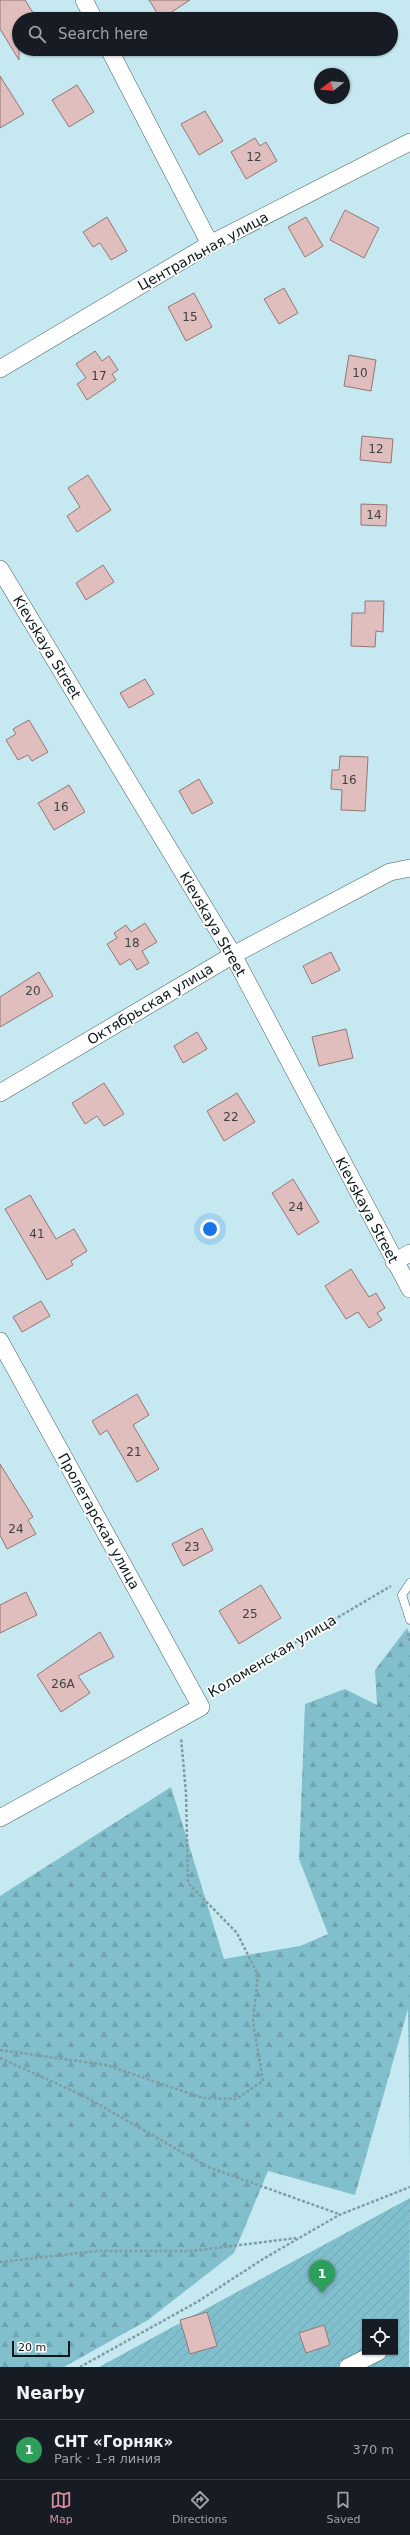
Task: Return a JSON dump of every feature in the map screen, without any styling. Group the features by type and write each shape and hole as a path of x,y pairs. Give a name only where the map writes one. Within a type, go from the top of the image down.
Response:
{"street":[{"path":"84,0 90,12"},
{"path":"113,56 210,244"},
{"name":"Центральная улица","path":"0,368 210,244 410,142"},
{"name":"Kievskaya Street","path":"0,569 233,955 394,1262 410,1289"},
{"name":"Октябрьская улица","path":"0,1093 233,955 390,872 410,868"},
{"path":"394,1262 410,1253"},
{"name":"Пролетарская улица","path":"0,1341 198,1700"},
{"name":"Коломенская улица","path":"0,1818 201,1707 198,1700"},
{"path":"348,2367 372,2355"}],"lane":[{"path":"410,1583 402,1595 410,1620"}],"path":[{"name":"Коломенская улица","path":"198,1700 390,1586 397,1585"},
{"path":"0,2050 106,2065 203,2098 236,2099 263,2081 253,2022 258,1975 237,1933 188,1883 186,1793 180,1719"},
{"path":"0,2058 84,2096 208,2167 339,2215"},
{"path":"80,2367 197,2302 297,2238 339,2215 410,2186"},
{"path":"0,2262 97,2251 192,2251 297,2238"}],"green space":[{"path":"407,1628 410,1634 410,2166 408,2009 355,2195 268,2171 234,2253 148,2320 64,2367 0,2367 0,1896 171,1787 224,1959 300,1946 328,1934 299,1859 305,1704 345,1689 377,1705 375,1670"},
{"path":"410,2198 409,2367 99,2367"}],"building":[{"path":"0,0 25,0 33,12 12,12 12,49 0,29"},
{"path":"149,0 190,0 172,12 157,12"},
{"path":"0,76 24,114 0,128"},
{"path":"77,85 94,112 69,127 52,100"},
{"path":"205,111 223,141 199,155 181,124"},
{"path":"255,138 260,146 266,142 277,161 246,179 231,152"},
{"path":"345,210 379,228 364,258 330,240"},
{"path":"107,217 127,251 111,260 100,243 93,247 83,232"},
{"path":"306,217 323,246 305,257 288,227"},
{"path":"284,288 298,313 279,324 264,299"},
{"path":"194,293 212,327 186,341 168,307"},
{"path":"95,351 102,361 109,356 118,370 112,374 116,380 87,400 77,384 86,378 76,364"},
{"path":"349,355 376,360 371,391 344,386"},
{"path":"362,436 393,439 391,463 360,460"},
{"path":"88,475 111,510 77,532 67,516 80,507 68,488"},
{"path":"361,504 387,505 386,526 361,525"},
{"path":"103,565 114,582 86,600 76,583"},
{"path":"365,601 384,601 383,632 376,631 375,647 351,646 352,613 365,613"},
{"path":"145,679 154,694 129,708 120,693"},
{"path":"29,720 48,752 32,761 28,755 18,760 6,740 16,734 13,729"},
{"path":"340,756 368,757 365,811 341,810 342,790 331,789 332,770 339,770"},
{"path":"199,779 213,803 192,814 179,791"},
{"path":"69,785 85,812 54,830 38,803"},
{"path":"145,923 157,942 142,951 149,963 137,970 130,959 120,965 107,944 117,938 114,933 126,925 131,932"},
{"path":"331,952 340,970 312,984 303,966"},
{"path":"39,972 53,996 0,1027 0,997"},
{"path":"346,1029 353,1058 319,1066 312,1037"},
{"path":"197,1032 207,1049 183,1063 174,1046"},
{"path":"104,1083 124,1114 104,1126 97,1116 85,1124 72,1103"},
{"path":"237,1093 255,1122 224,1141 207,1111"},
{"path":"293,1179 319,1222 298,1235 272,1193"},
{"path":"30,1195 56,1239 74,1229 87,1251 71,1261 73,1265 47,1280 5,1209"},
{"path":"351,1269 369,1297 376,1293 385,1308 377,1313 382,1320 369,1328 358,1312 346,1319 325,1286"},
{"path":"41,1301 50,1316 22,1332 13,1317"},
{"path":"137,1394 149,1415 133,1425 159,1469 137,1482 107,1430 100,1435 92,1421"},
{"path":"0,1464 33,1517 28,1520 36,1534 7,1549 0,1535"},
{"path":"202,1528 213,1550 183,1566 172,1544"},
{"path":"261,1585 281,1618 239,1644 219,1611"},
{"path":"26,1592 37,1615 0,1633 0,1605"},
{"path":"100,1632 114,1657 78,1676 90,1693 61,1712 37,1675"},
{"path":"207,2312 217,2346 190,2354 180,2320"},
{"path":"324,2325 330,2345 306,2353 299,2333"}],"place":[{"name":"СНТ «Горняк»","path":"322,2293"}]}
